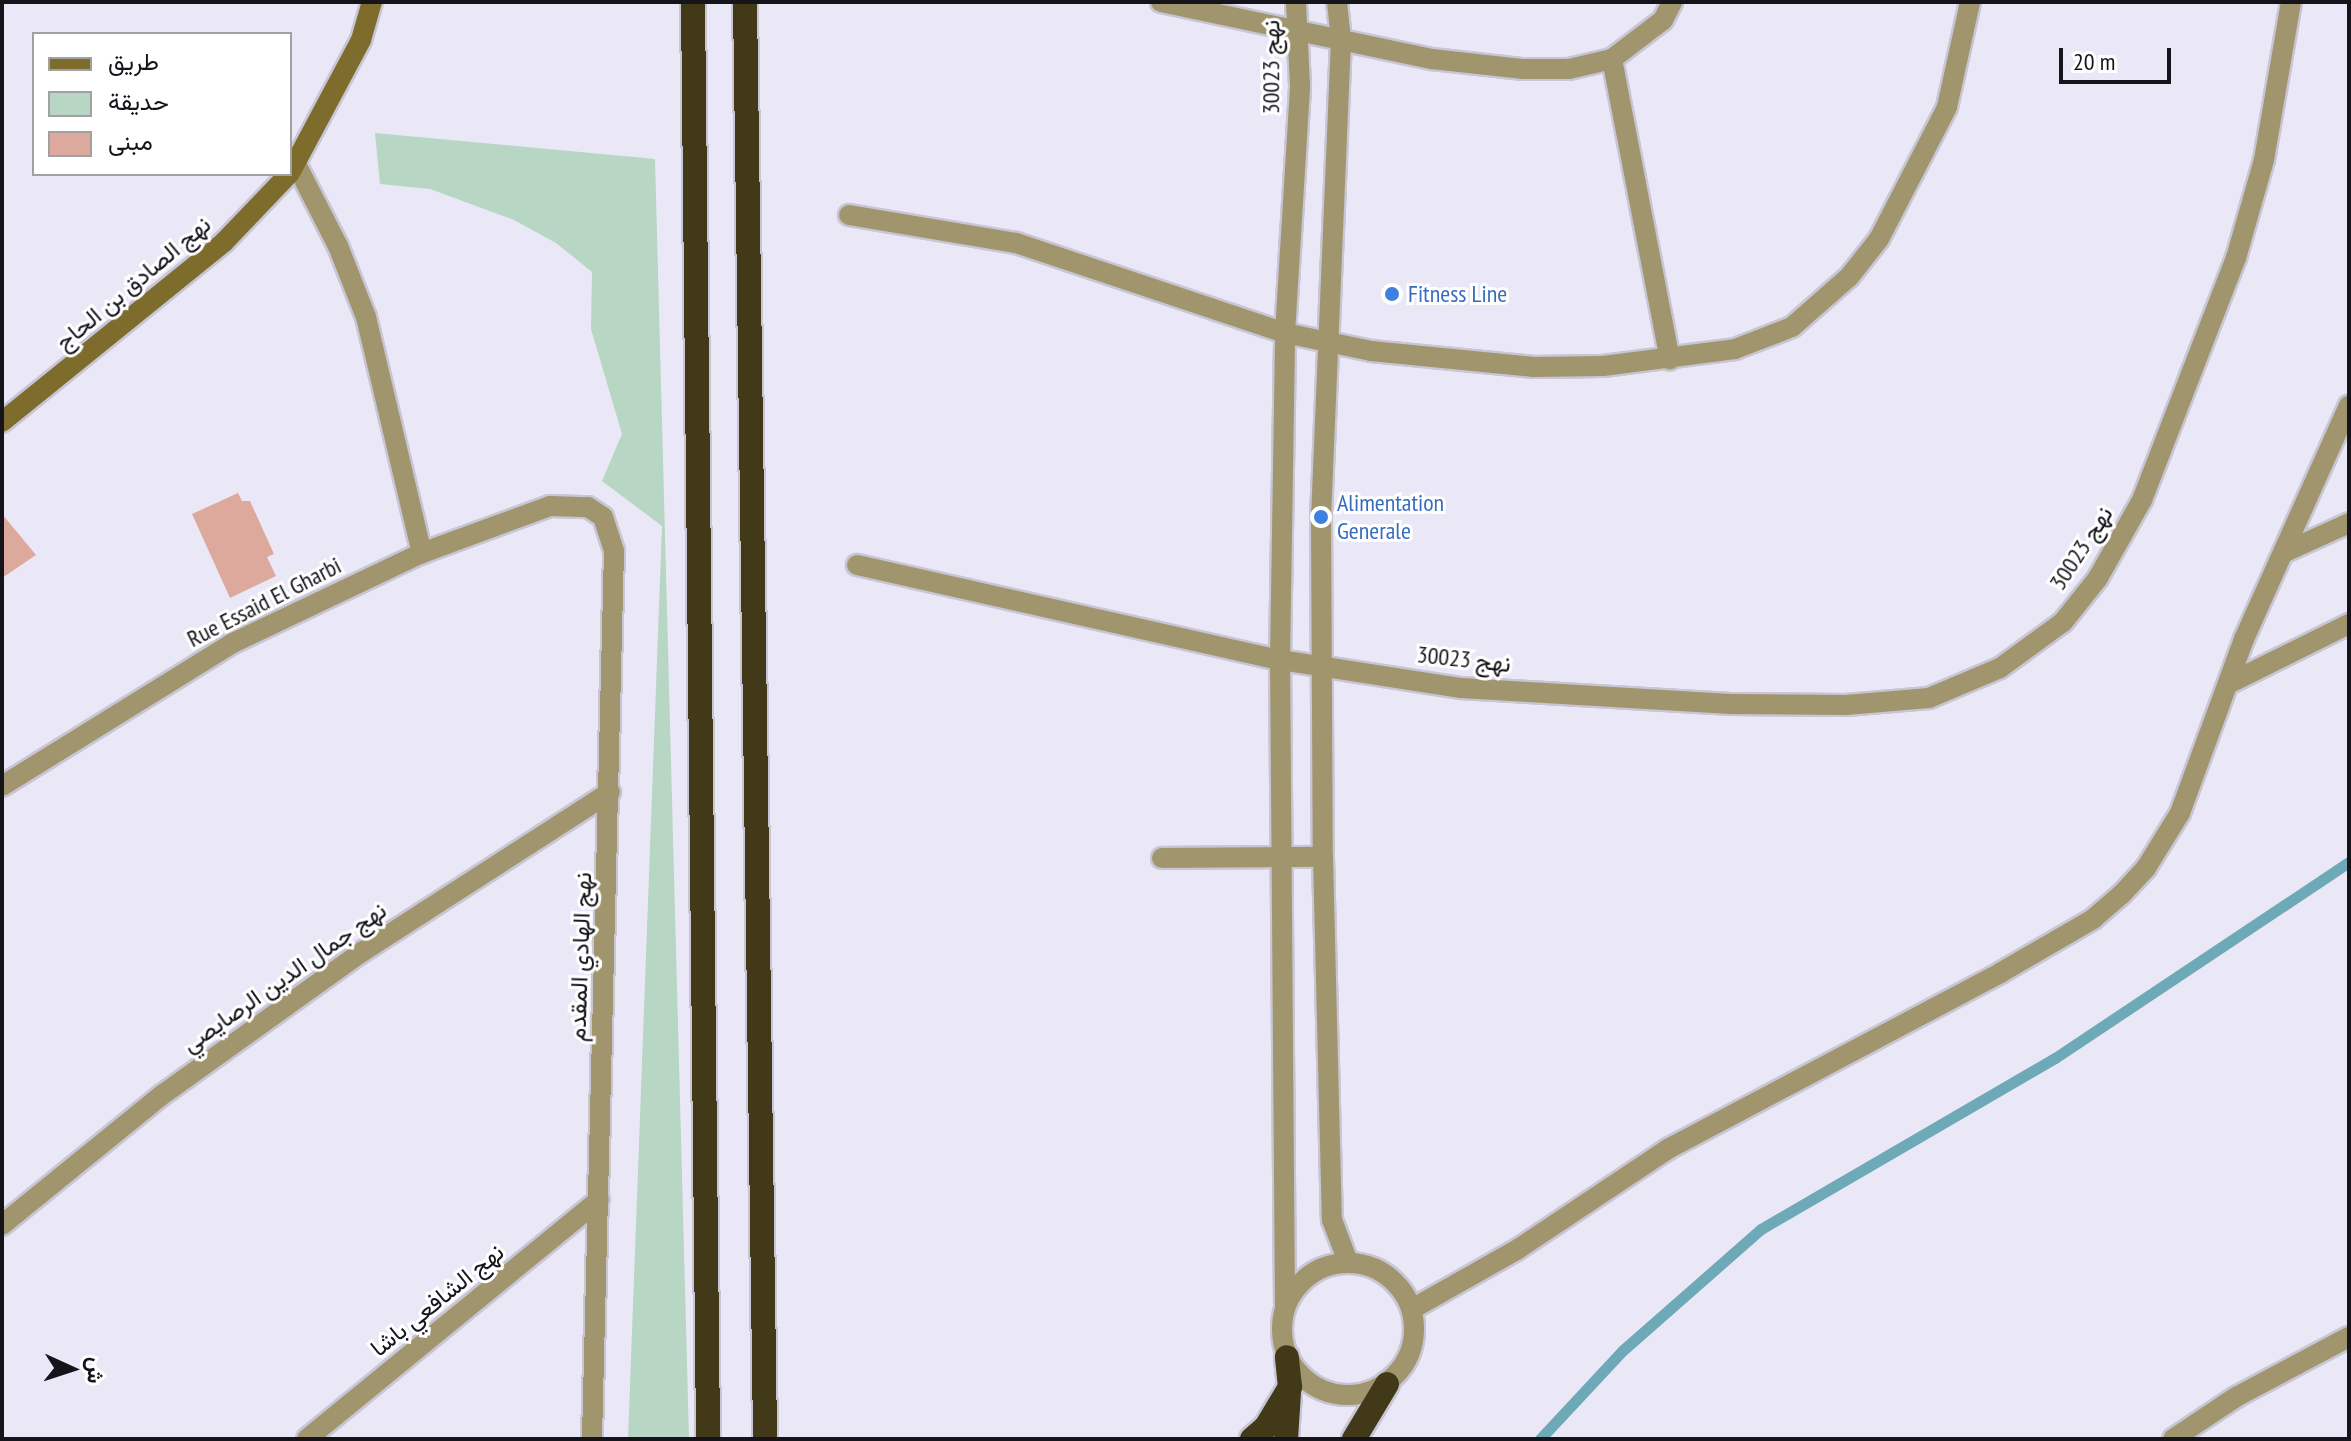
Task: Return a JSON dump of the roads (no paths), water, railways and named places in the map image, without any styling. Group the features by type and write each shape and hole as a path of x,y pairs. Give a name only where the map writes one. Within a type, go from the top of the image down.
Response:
{"highway":[{"path":"693,2 708,1439"},
{"path":"745,2 766,1434"},
{"path":"1286,1439 1290,1387 1287,1357"},
{"path":"1354,1439 1387,1384"},
{"path":"1252,1439 1266,1427 1290,1387"}],"street":[{"name":"نهج الصادق بن الحاج","path":"292,171 361,40 372,2"},
{"path":"1161,2 1479,67 1569,69 1612,59 1663,20 1672,2"},
{"name":"نهج 30023","path":"1285,1306 1280,660 1285,333 1300,31 1296,2"},
{"path":"1337,2 1341,40 1321,518 1323,857 1332,1220 1348,1262"},
{"path":"849,215 1016,243 1285,333 1328,343 1534,367 1670,359 1765,340 1792,327 1849,277 1906,192 1947,107 1970,2"},
{"name":"نهج 30023","path":"857,565 1280,660 1461,688 1846,705 1929,698 2000,668 2063,622 2098,578 2142,500 2236,258 2264,160 2291,2"},
{"path":"1612,59 1670,359"},
{"path":"292,171 338,246 366,317 422,553"},
{"name":"نهج الصادق بن الحاج","path":"2,422 224,242 287,176"},
{"path":"1412,1309 1518,1249 1668,1149 2093,919 2146,868 2180,813 2283,553 2349,405"},
{"name":"Rue Essaid El Gharbi","path":"2,786 233,643 422,553 568,503"},
{"name":"نهج الهادي المقدم","path":"568,503 603,517 612,534 610,792 592,1439"},
{"path":"2283,553 2349,523"},
{"path":"2230,683 2349,624"},
{"name":"نهج جمال الدين الرصايصي","path":"2,1225 162,1095 349,961 610,792"},
{"path":"1162,858 1323,857"},
{"name":"نهج الشافعي باشا","path":"307,1439 599,1200"},
{"path":"1348,1262 1388,1275 1412,1309 1415,1333 1409,1355 1387,1384 1358,1395 1337,1395 1299,1375 1287,1357 1282,1340 1285,1306 1310,1274 1348,1262"},
{"path":"2173,1439 2236,1397 2349,1337"}],"waterway":[{"path":"1540,1439 1622,1351 1761,1229 2055,1058 2349,862"}],"place":[{"name":"Fitness Line","path":"1392,294"},
{"name":"Alimentation Generale","path":"1321,517"}]}
